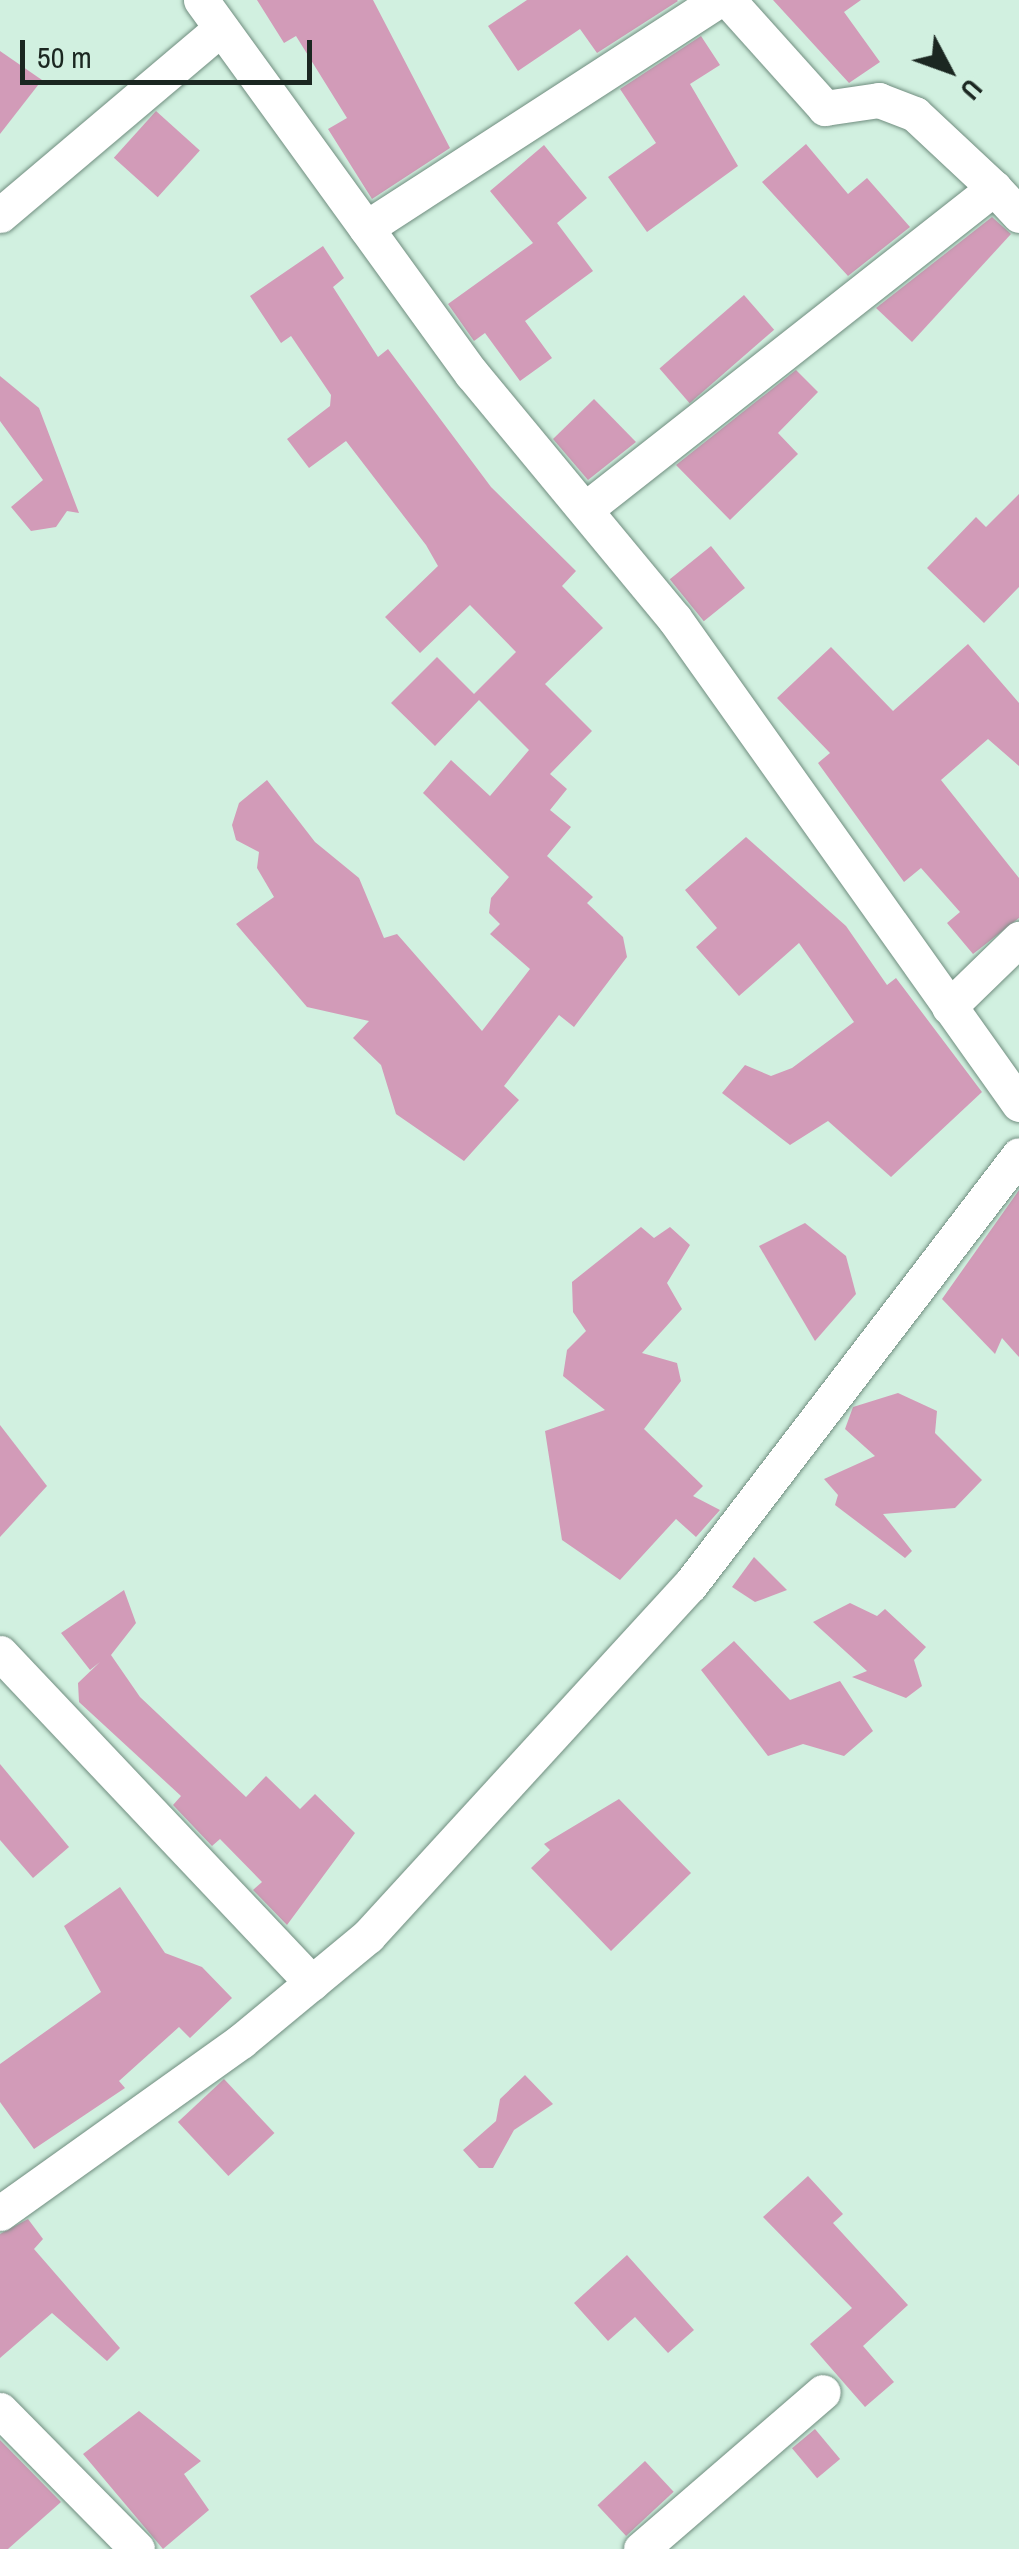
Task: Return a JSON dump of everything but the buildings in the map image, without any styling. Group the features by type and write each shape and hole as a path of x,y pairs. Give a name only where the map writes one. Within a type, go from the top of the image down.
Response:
{"street":[{"path":"366,228 718,0"},
{"path":"728,0 825,108 879,100 915,114 1019,215"},
{"path":"0,215 211,14 472,374 586,508 1019,1104"},
{"path":"586,508 994,188"},
{"path":"949,1007 1019,940"},
{"path":"0,2213 312,1982 368,1936 690,1585 1019,1155"},
{"path":"0,1653 312,1982"},
{"path":"641,2549 823,2392"},
{"path":"0,2410 137,2549"}]}
